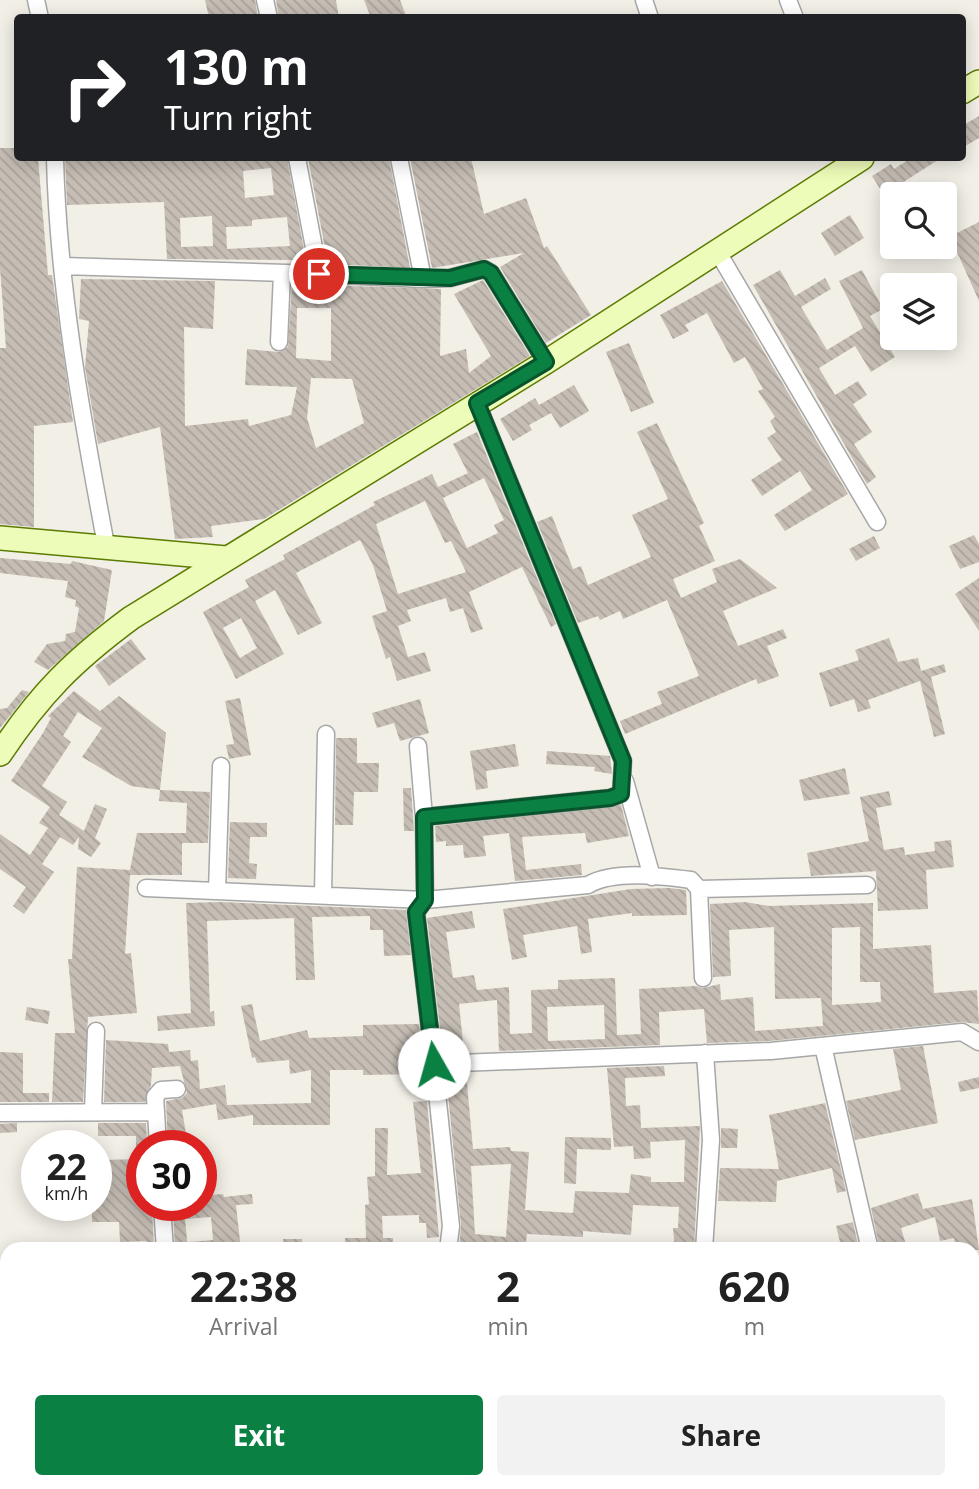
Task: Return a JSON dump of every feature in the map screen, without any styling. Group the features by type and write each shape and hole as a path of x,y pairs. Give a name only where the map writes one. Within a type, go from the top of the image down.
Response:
{"street":[{"path":"55,161 63,266 83,425 106,545"},
{"path":"298,161 319,274"},
{"path":"399,161 423,279"},
{"path":"0,754 29,710 80,655 131,618 546,362 851,161"},
{"path":"716,249 877,522"},
{"path":"63,266 423,279 450,278 484,269 491,273 546,362"},
{"path":"279,342 282,273"},
{"path":"477,403 623,761 624,779 652,877"},
{"path":"0,538 106,545 226,558"},
{"path":"323,895 326,734"},
{"path":"418,746 424,817 425,900 416,912 434,1064 450,1226 449,1242"},
{"path":"216,891 221,766"},
{"path":"424,817 610,798 621,794 624,779"},
{"path":"146,888 425,900 588,885 600,878 652,877 691,880 699,889 703,978"},
{"path":"699,889 867,885"},
{"path":"93,1111 96,1031"},
{"path":"434,1064 823,1046 962,1032 979,1042"},
{"path":"823,1046 868,1242"},
{"path":"705,1053 711,1140 705,1242"},
{"path":"157,1130 155,1097 161,1090 177,1089"},
{"path":"0,1113 156,1112"},
{"path":"163,1221 164,1242"}],"building":[{"path":"205,0 255,0 257,14 208,14"},
{"path":"276,0 336,0 338,14 278,14"},
{"path":"364,0 400,0 405,14 369,14"},
{"path":"979,116 979,138 966,146 966,124"},
{"path":"0,148 14,148 14,161 38,161 48,275 52,275 73,422 34,426 34,527 0,524 0,348 6,348 0,268"},
{"path":"65,161 288,161 306,260 167,259 164,202 67,205","holes":["271,168 274,195 245,198 243,171","212,216 213,246 181,247 180,218","287,217 290,246 227,249 226,227 252,226 252,220"]},
{"path":"309,161 390,161 410,268 328,264"},
{"path":"411,161 472,161 484,214 526,198 544,248 547,246 591,315 546,343 500,267 524,253 432,268"},
{"path":"906,161 936,161 904,182 880,182 880,189 872,176 891,164 894,169"},
{"path":"850,215 864,238 835,256 821,233"},
{"path":"979,222 979,301 957,252 957,233"},
{"path":"780,270 795,296 825,278 831,289 801,307 827,350 863,328 839,281 862,270 880,303 880,311 870,316 880,332 880,350 891,350 895,357 871,372 855,346 819,368 835,395 858,381 867,395 853,404 872,432 854,444 876,477 867,484 753,285"},
{"path":"81,279 215,281 213,329 184,327 185,426 248,419 249,426 291,415 297,387 245,385 247,349 279,352 288,347 292,284 441,289 440,356 466,349 469,373 491,356 454,294 483,280 530,356 264,519 211,526 213,537 175,539 160,427 98,444 85,367 89,321 79,319","holes":["297,308 331,308 331,361 296,358","311,378 352,379 364,423 316,448 307,418"]},
{"path":"722,281 848,494 785,531 774,515 812,490 800,471 762,496 751,480 782,460 767,438 776,432 770,421 775,417 758,391 763,389 745,357 734,363 707,313 685,325 689,331 673,339 660,315"},
{"path":"629,343 654,403 631,412 606,352"},
{"path":"574,385 589,411 560,428 551,413 529,425 532,430 513,441 500,419 535,398 539,405"},
{"path":"657,423 704,523 699,526 715,561 673,579 681,598 717,582 712,569 740,559 777,588 723,611 738,646 783,629 787,638 767,646 779,676 758,684 756,679 625,734 620,721 662,704 657,692 699,676 667,600 623,619 620,611 600,620 598,616 578,623 537,522 552,516 573,569 581,566 588,585 651,557 632,515 668,499 637,432"},
{"path":"477,432 556,624 551,627 522,567 469,592 483,629 471,633 463,608 450,612 446,598 407,610 411,621 398,626 408,657 425,652 431,671 397,681 390,657 386,659 372,616 387,611 373,565 360,540 296,573 322,623 298,635 275,590 255,601 284,654 236,679 203,612 249,587 245,580 285,559 283,555 375,505 373,502 432,474 438,487 468,473 453,444","holes":["484,478 504,520 494,525 498,533 467,548 443,498","425,501 445,543 451,541 466,572 398,594 376,524","241,618 257,648 240,658 223,628"]},
{"path":"974,535 979,544 979,562 960,569 949,546"},
{"path":"874,536 880,548 856,561 849,549"},
{"path":"0,558 71,564 72,561 112,570 104,621 48,670 34,662 47,644 65,641 66,634 75,632 79,608 75,606 76,600 65,597 68,581 0,573"},
{"path":"979,578 979,631 955,594"},
{"path":"889,638 898,662 918,658 921,671 944,664 946,672 931,677 945,734 934,737 920,681 868,700 871,708 858,712 854,699 830,707 819,673 859,660 855,650"},
{"path":"131,639 146,659 109,686 95,666"},
{"path":"22,690 29,692 0,728 0,709 7,708"},
{"path":"74,691 100,711 119,696 166,733 160,790 131,786 82,757 102,728 78,712 63,736 71,742 42,786 67,802 59,815 84,831 95,804 107,809 95,838 101,843 91,857 78,849 79,837 73,845 60,837 42,864 54,872 24,914 13,906 26,887 0,869 0,834 30,855 48,828 39,823 50,807 11,781 43,733 51,718 48,716"},
{"path":"240,698 251,755 229,759 226,745 234,744 225,701"},
{"path":"420,699 429,733 400,741 394,723 377,728 372,713"},
{"path":"336,738 357,738 357,763 379,763 378,792 354,792 353,825 335,825"},
{"path":"515,744 519,766 486,771 488,788 476,790 470,751"},
{"path":"547,751 610,756 612,774 594,771 595,767 546,764"},
{"path":"845,768 850,794 804,801 799,780"},
{"path":"403,788 411,788 414,831 404,831"},
{"path":"160,790 210,792 208,843 182,843 182,875 130,875 125,954 131,953 137,1013 88,1017 83,1102 52,1102 55,1033 75,1033 68,959 72,959 77,867 130,870 137,833 186,833 187,803 159,801"},
{"path":"889,791 892,805 876,808 884,850 904,847 905,855 935,851 934,842 951,840 954,867 926,870 928,909 878,911 876,871 811,876 807,853 869,841 860,797"},
{"path":"621,805 629,836 587,843 585,833 522,837 526,870 581,864 582,875 515,881 509,833 483,836 486,856 464,858 463,845 446,846 446,841 436,842 435,826"},
{"path":"230,822 267,823 267,837 250,837 249,863 257,864 256,879 228,878"},
{"path":"631,889 686,890 687,915 632,916 632,913 588,919 592,952 581,954 577,926 523,935 527,957 512,960 503,909"},
{"path":"745,902 769,906 873,903 873,949 931,945 934,993 977,990 979,1024 961,1022 770,1041 707,1043 704,1009 659,1012 660,1045 499,1051 497,1000 459,1004 464,1052 443,1053 427,918 472,911 475,928 446,932 453,978 474,975 477,990 509,987 510,1034 532,1033 531,990 558,989 558,980 615,978 617,1035 641,1034 639,989 696,986 703,988 720,984 721,1000 753,997 755,1031 823,1026 821,998 775,999 774,927 729,930 731,976 713,977 710,904","holes":["860,927 860,982 880,982 881,1002 832,1005 832,928","604,1005 605,1039 548,1041 547,1007"]},
{"path":"186,903 406,910 411,955 384,956 383,930 370,930 370,916 312,917 315,980 296,980 294,918 207,921 210,1012 214,1011 215,1026 158,1031 157,1016 191,1013"},
{"path":"252,1004 260,1041 307,1030 309,1038 363,1036 363,1025 419,1024 425,1074 363,1075 363,1070 330,1070 330,1125 253,1125 253,1115 218,1120 216,1104 182,1110 185,1130 167,1130 166,1101 182,1098 187,1093 180,1066 152,1068 151,1085 145,1102 104,1102 106,1040 168,1044 169,1052 190,1050 191,1061 198,1060 200,1089 225,1085 227,1105 311,1103 311,1070 290,1074 289,1060 257,1063 255,1057 252,1058 241,1006"},
{"path":"27,1007 50,1011 48,1024 25,1020"},
{"path":"923,1046 938,1123 855,1140 846,1101 901,1090 893,1049"},
{"path":"0,1052 23,1053 23,1093 49,1093 49,1102 0,1102"},
{"path":"664,1066 665,1076 625,1078 626,1106 640,1105 641,1128 700,1126 694,1242 674,1242 673,1228 678,1228 679,1207 633,1205 631,1235 583,1231 583,1237 527,1234 526,1242 460,1242 461,1225 446,1074 466,1073 473,1149 510,1147 511,1151 529,1152 525,1210 573,1213 575,1191 629,1193 631,1174 651,1177 651,1182 684,1182 685,1140 650,1142 651,1158 634,1159 633,1146 614,1147 607,1068","holes":["511,1164 506,1237 475,1234 471,1166"]},
{"path":"979,1077 979,1088 960,1092 958,1082"},
{"path":"427,1101 439,1237 427,1238 426,1223 419,1223 419,1215 382,1216 383,1238 393,1238 393,1242 345,1242 345,1238 366,1238 365,1205 369,1204 367,1177 375,1176 375,1128 388,1128 387,1175 421,1173 413,1102"},
{"path":"825,1103 846,1191 837,1193 832,1168 777,1181 776,1202 718,1201 720,1168 779,1169 769,1115"},
{"path":"17,1123 17,1132 0,1133 0,1124"},
{"path":"98,1123 146,1123 146,1130 126,1130 126,1136 112,1136 112,1130 98,1130"},
{"path":"721,1128 738,1129 737,1148 721,1148"},
{"path":"565,1137 611,1138 611,1150 577,1149 576,1184 564,1183"},
{"path":"126,1159 126,1221 153,1221 154,1242 120,1242 119,1222 92,1222 112,1221 112,1160"},
{"path":"918,1193 923,1209 972,1199 978,1242 955,1242 954,1238 940,1241 935,1217 901,1228 905,1242 878,1242 871,1208"},
{"path":"223,1194 224,1197 252,1194 253,1204 236,1205 240,1242 189,1242 213,1240 211,1221 217,1221 217,1195"},
{"path":"174,1221 185,1221 187,1242 175,1242"},
{"path":"853,1222 857,1242 840,1242 836,1226"},
{"path":"283,1239 302,1239 302,1242 283,1242"}],"route":[{"path":"319,274 423,279 450,278 484,269 491,273 546,362 477,403 623,761 621,794 610,798 424,817 425,900 416,912 434,1064"}]}
